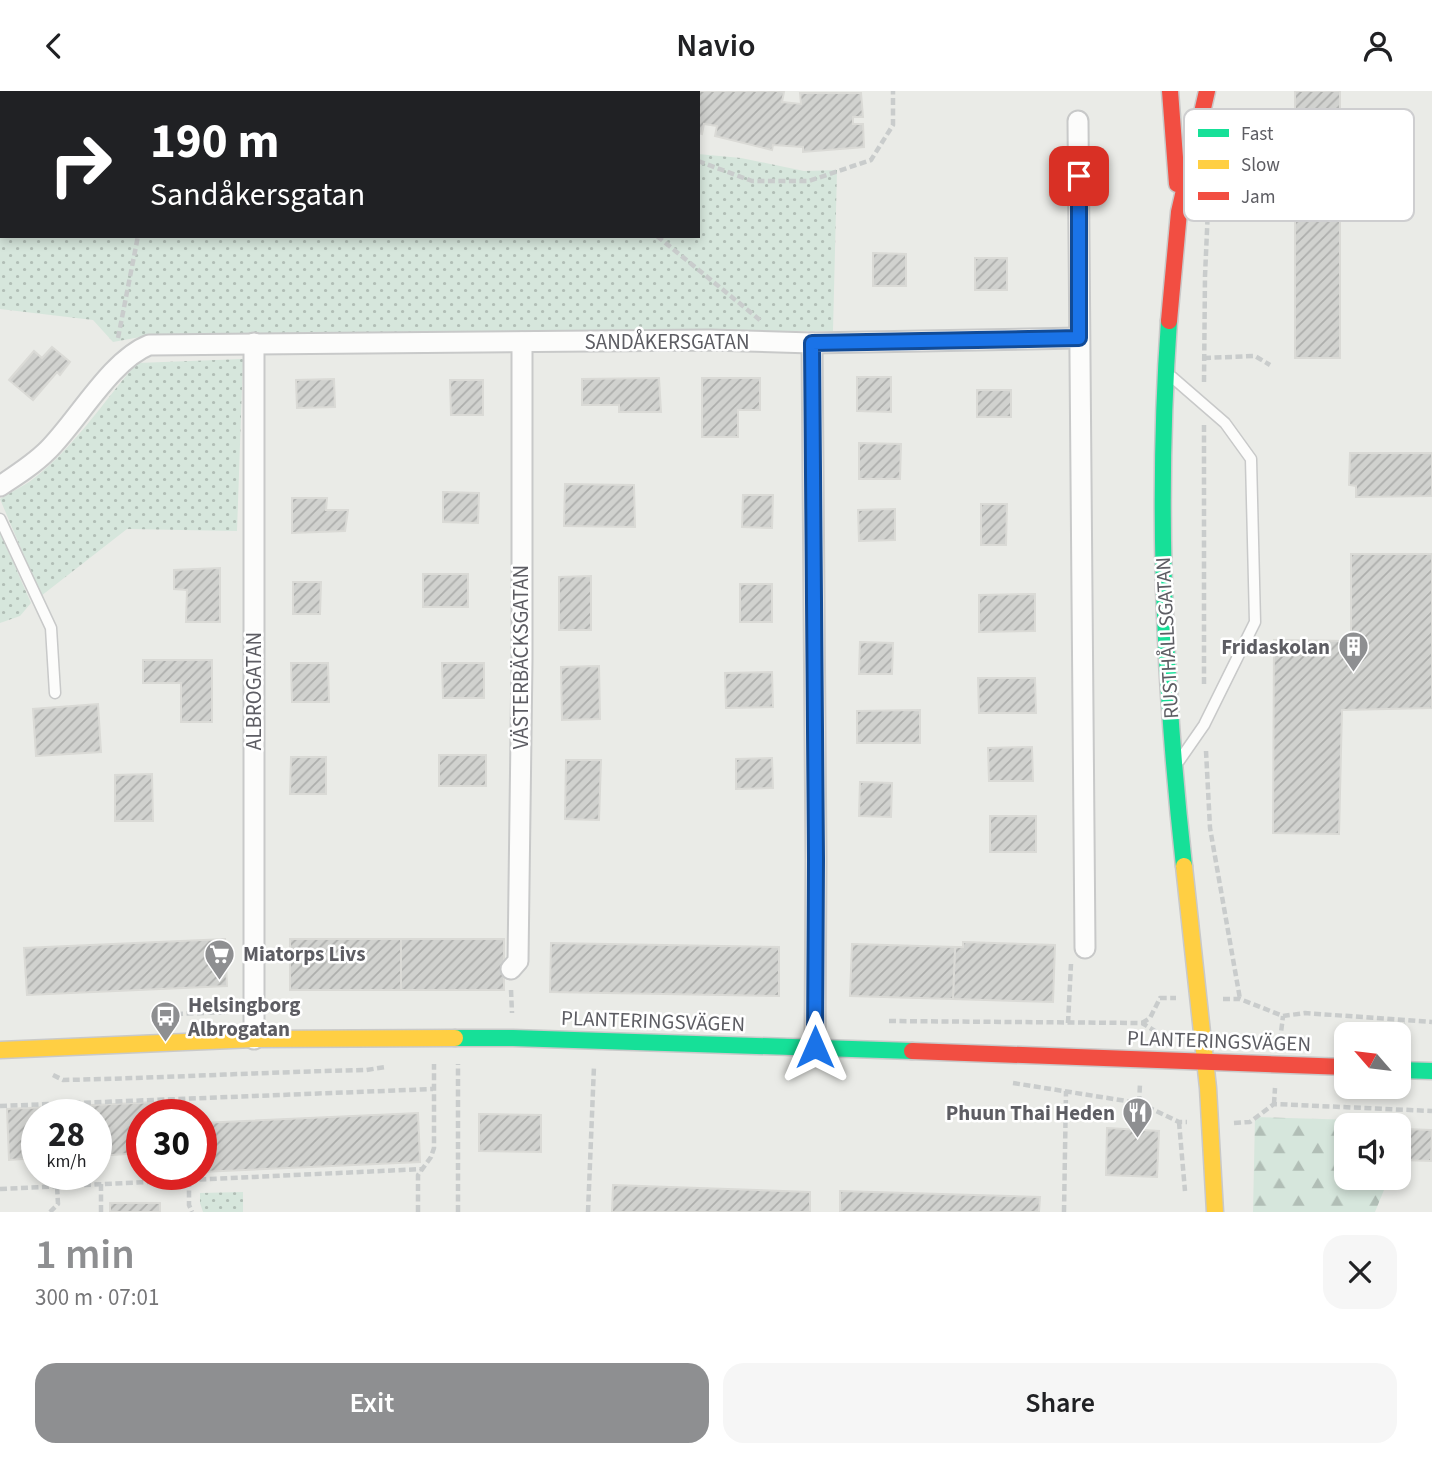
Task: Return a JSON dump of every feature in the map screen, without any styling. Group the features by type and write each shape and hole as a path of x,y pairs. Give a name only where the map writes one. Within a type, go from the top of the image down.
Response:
{"street":[{"name":"RUSTHÅLLSGATAN","path":"1171,91 1179,215"},
{"name":"RUSTHÅLLSGATAN","path":"1203,109 1207,91"},
{"path":"1078,121 1085,948"},
{"name":"RUSTHÅLLSGATAN","path":"1184,193 1179,215 1165,371 1161,536 1170,717 1193,957 1200,998 1211,1123 1215,1212"},
{"name":"SANDÅKERSGATAN","path":"0,486 27,468 48,449 116,370 136,350 149,345 710,341 812,343 1079,338"},
{"name":"VÄSTERBÄCKSGATAN","path":"511,969 519,961 522,342"},
{"name":"ALBROGATAN","path":"254,343 254,1039"},
{"path":"812,343 815,1047"},
{"name":"PLANTERINGSVÄGEN","path":"0,1051 254,1039 513,1038 1334,1066"},
{"path":"1411,1070 1432,1071"}],"lane":[{"path":"1165,371 1225,423 1251,459 1255,622 1204,725 1175,767"},
{"path":"0,519 51,628 55,693"}],"path":[{"path":"700,163 752,181 809,181 871,160 893,125 894,91"},
{"path":"1208,221 1204,358 1204,725 1210,828 1240,999"},
{"path":"116,370 119,324 138,238"},
{"path":"659,238 788,342"},
{"path":"1204,358 1255,356 1270,365"},
{"path":"1068,1023 1071,961 1085,948"},
{"path":"511,969 513,1038"},
{"path":"1142,1023 1150,1019 1160,998 1240,999 1283,1016 1305,1013 1432,1022"},
{"path":"418,1212 418,1175 433,1149 435,1039"},
{"path":"424,1064 471,1064"},
{"path":"458,1064 458,1212"},
{"path":"580,1065 607,1065"},
{"path":"588,1212 594,1065"},
{"path":"47,1072 63,1080 76,1080 366,1070 391,1066"},
{"path":"1011,1083 1139,1103 1179,1122 1251,1122 1274,1104 1432,1111"},
{"path":"0,1106 433,1089"},
{"path":"1064,1212 1066,1091"},
{"path":"1179,1122 1186,1200"},
{"path":"217,1179 423,1169"},
{"path":"0,1189 21,1188"},
{"path":"50,1212 58,1203 57,1190"},
{"path":"100,1212 101,1190"},
{"path":"189,1190 191,1212"}],"green space":[{"path":"700,154 741,158 804,171 837,170 833,331 146,336 113,342 93,320 0,309 0,238 700,238"},
{"path":"243,359 237,531 127,529 41,596 0,499 29,482 59,457 137,363"},
{"path":"0,532 31,603 20,616 0,623"},
{"path":"1255,1117 1334,1119 1334,1190 1384,1190 1375,1212 1253,1212"},
{"path":"243,1192 243,1212 203,1212 200,1193"}],"building":[{"path":"700,91 778,91 784,92 782,102 801,104 800,93 861,93 863,117 853,117 853,124 863,124 864,147 803,152 803,147 773,145 772,150 715,136 717,126 704,124 702,134"},
{"path":"1295,91 1340,91 1340,109 1295,109"},
{"path":"1295,221 1340,221 1340,358 1295,358"},
{"path":"873,253 906,254 906,286 873,286"},
{"path":"975,258 1007,258 1007,290 975,290"},
{"path":"52,347 70,362 60,375 57,372 33,400 9,380 34,351 42,358"},
{"path":"857,377 891,377 891,412 857,411"},
{"path":"659,378 661,412 619,412 619,405 582,405 582,379"},
{"path":"702,378 760,378 760,410 738,410 738,437 702,437"},
{"path":"334,379 335,407 297,408 296,380"},
{"path":"450,380 483,380 483,415 451,415"},
{"path":"977,390 1011,390 1011,417 977,417"},
{"path":"859,443 901,444 900,479 859,479"},
{"path":"1350,453 1432,453 1432,496 1356,497 1356,486 1349,485"},
{"path":"565,484 634,485 635,527 564,526"},
{"path":"443,492 479,493 478,523 443,522"},
{"path":"743,495 773,495 772,528 742,527"},
{"path":"292,498 327,498 326,510 348,510 345,531 292,533"},
{"path":"981,504 1007,504 1006,545 981,545"},
{"path":"895,509 895,540 859,541 858,510"},
{"name":"Fridaskolan","path":"1351,554 1432,554 1432,708 1342,710 1339,834 1273,833 1274,640 1351,641"},
{"path":"220,568 220,622 186,622 187,590 174,589 174,570"},
{"path":"423,574 468,574 468,607 423,607"},
{"path":"591,576 591,630 559,630 559,577"},
{"path":"293,582 321,582 320,614 293,614"},
{"path":"740,584 772,584 772,622 740,622"},
{"path":"1035,594 1035,631 979,632 979,595"},
{"path":"860,642 893,643 892,674 859,674"},
{"path":"143,660 212,660 212,722 181,722 181,683 143,683"},
{"path":"291,663 328,663 329,702 292,702"},
{"path":"442,663 484,663 484,698 443,698"},
{"path":"599,666 600,719 562,720 561,667"},
{"path":"772,672 773,707 726,708 725,673"},
{"path":"978,678 1035,678 1036,713 979,713"},
{"path":"98,704 101,752 36,756 33,709"},
{"path":"920,710 920,743 857,743 857,711"},
{"path":"1032,747 1033,781 989,781 988,748"},
{"path":"439,755 486,755 486,786 439,786"},
{"path":"291,757 326,757 326,794 290,794"},
{"path":"772,758 773,788 736,789 736,759"},
{"path":"566,760 601,760 599,820 565,819"},
{"path":"152,774 153,821 115,821 115,775"},
{"path":"860,782 892,783 891,817 859,816"},
{"path":"990,816 1036,816 1036,852 990,852"},
{"path":"225,939 227,986 27,995 24,948"},
{"path":"290,939 401,939 401,990 290,990"},
{"path":"401,939 504,939 504,990 401,990"},
{"path":"963,942 1055,945 1053,1002 953,999 955,947 963,947"},
{"path":"551,943 779,947 779,996 550,992"},
{"path":"852,944 955,947 953,999 850,996"},
{"path":"126,1103 126,1154 112,1155 112,1104"},
{"path":"21,1108 21,1159 9,1160 7,1109"},
{"path":"418,1113 420,1162 217,1171 217,1122"},
{"path":"479,1114 541,1115 541,1152 479,1151"},
{"path":"1107,1128 1159,1131 1157,1177 1106,1175"},
{"path":"1411,1129 1432,1130 1431,1161 1411,1160"},
{"path":"613,1185 810,1192 810,1212 612,1212"},
{"path":"840,1191 1040,1197 1039,1212 840,1212"},
{"path":"110,1203 160,1203 160,1212 110,1212"}],"traffic: fast":[{"path":"1169,321 1163,457 1164,593 1171,730 1184,866"},
{"path":"455,1038 912,1051"},
{"path":"1411,1070 1432,1071"}],"traffic: slow":[{"path":"1184,866 1208,1088 1215,1212"},
{"path":"0,1050 254,1039 455,1038"}],"traffic: jam":[{"path":"1170,91 1177,184"},
{"path":"1203,109 1207,91"},
{"path":"1169,321 1179,212 1184,190"},
{"path":"912,1051 1334,1067"}],"place":[{"name":"Fridaskolan","path":"1353,674"},
{"name":"Miatorps Livs","path":"220,981"},
{"name":"Helsingborg Albrogatan","path":"165,1044"},
{"name":"Phuun Thai Heden","path":"1138,1140"}],"route":[{"path":"815,1047 812,343 1079,338 1079,176"}]}
